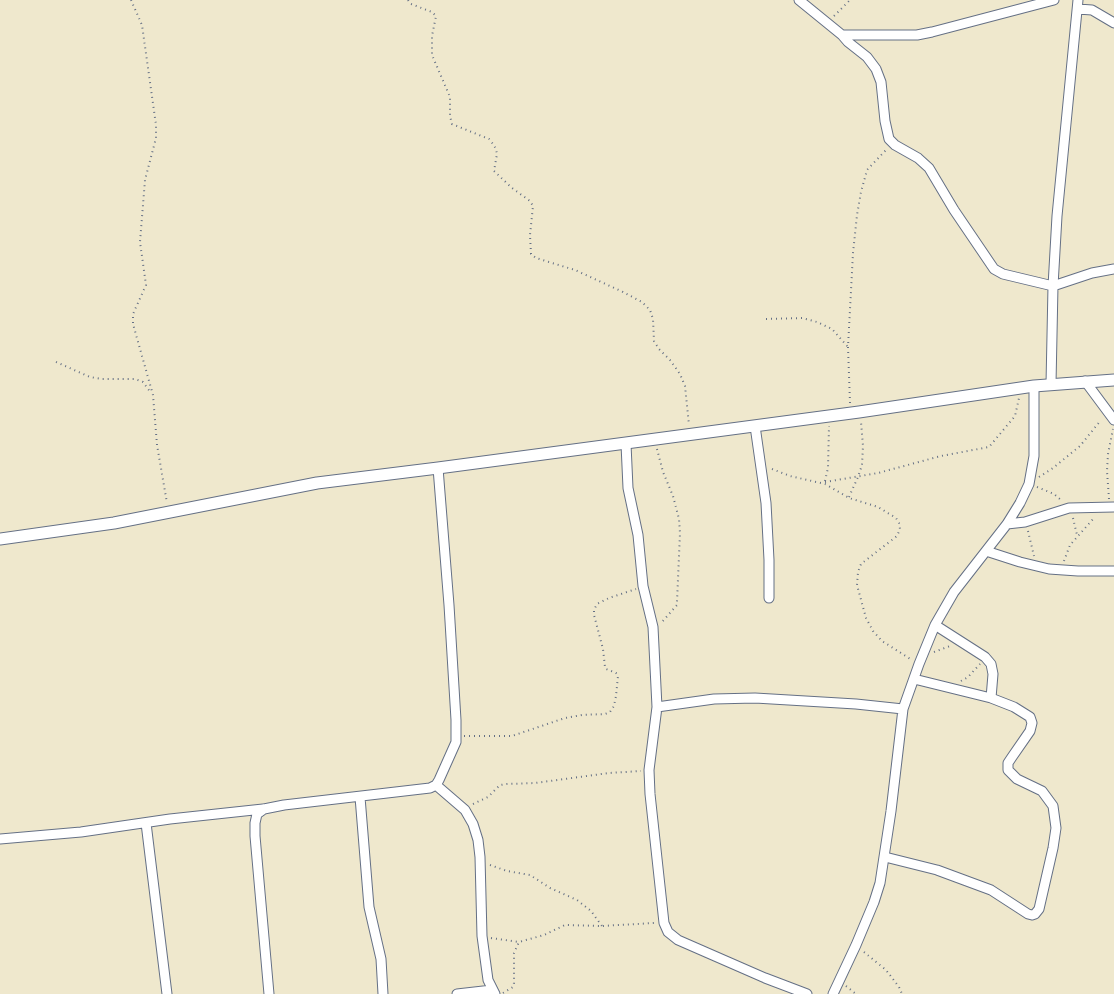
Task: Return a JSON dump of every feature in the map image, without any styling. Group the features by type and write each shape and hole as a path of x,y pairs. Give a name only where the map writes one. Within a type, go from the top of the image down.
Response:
{"street":[{"path":"799,0 867,57 876,69 881,82 889,139 930,168 954,210 994,269 1003,274 1053,286 1092,273 1114,269"},
{"path":"842,35 924,34 1054,0"},
{"path":"1051,384 1053,286 1062,154 1078,4 1114,23"},
{"path":"0,539 114,523 316,482 626,444 855,413 1034,386 1114,380"},
{"path":"1085,381 1114,420"},
{"path":"833,994 874,902 885,857 904,709 920,660 935,625 954,592 1007,524 1030,482 1034,456 1034,386"},
{"path":"755,426 766,512 769,598"},
{"path":"626,444 627,481 638,535 643,586 654,637 657,707 649,770 664,923 668,932 678,940 807,994"},
{"path":"0,839 82,832 423,789 436,785 453,750 456,736 449,605 438,468"},
{"path":"1007,524 1025,522 1069,508 1109,507"},
{"path":"986,551 1034,566 1062,570 1114,571"},
{"path":"935,625 985,657 991,664 993,674 991,698"},
{"path":"885,857 937,870 982,886 999,894 1028,914 1036,914 1039,909 1053,848 1056,828 1053,806 1042,791 1017,780 1008,770 1008,764 1012,756 1022,745 1030,731 1032,720 1021,710 991,698 914,679"},
{"path":"657,707 714,699 755,698 904,709"},
{"path":"436,785 465,810 473,824 478,840 482,936 488,980 496,993"},
{"path":"360,797 368,907 381,959 383,994"},
{"path":"264,809 257,814 254,836 269,994"},
{"path":"146,823 167,994"},
{"path":"457,994 496,993"}],"path":[{"path":"130,0 142,24 156,125 156,138 145,180 140,242 146,285 133,314 133,324 152,395 157,446 169,512"},
{"path":"408,0 411,4 432,12 436,16 432,36 432,55 450,97 452,124 489,139 497,154 494,171 533,206 530,235 531,254 536,258 575,270 623,292 642,302 650,310 653,319 654,341 680,374 685,386 690,435"},
{"path":"826,23 850,0"},
{"path":"849,498 858,477 864,446 855,413 848,347 854,238 862,185 868,170 874,162 895,145"},
{"path":"766,319 802,318 817,322 832,329 848,347"},
{"path":"56,362 90,377 135,379 143,382 152,395"},
{"path":"825,483 858,477 941,456 990,447 1015,416 1022,388"},
{"path":"1030,482 1053,468 1086,440 1106,410"},
{"path":"825,483 829,453 829,416"},
{"path":"1062,570 1070,545 1077,535 1109,507 1108,454 1114,427"},
{"path":"654,637 665,618 677,605 680,533 679,519 673,496 659,460 656,439"},
{"path":"760,464 790,476 825,483 849,498 890,513 900,523 898,536 861,564 858,572 857,585 866,618 873,631 882,641 920,660 960,641"},
{"path":"1030,482 1054,494 1069,508 1077,535"},
{"path":"1025,522 1033,546 1034,566"},
{"path":"456,736 512,736 565,718 610,712 614,706 618,676 605,667 594,610 597,604 609,598 628,593 643,586"},
{"path":"948,686 968,677 977,669 985,657"},
{"path":"465,810 488,798 500,785 535,783 609,773 649,770"},
{"path":"480,857 495,867 530,875 550,888 577,900 591,911 602,926"},
{"path":"482,936 519,942 544,935 565,925 602,926 664,923"},
{"path":"496,993 513,987 514,953 519,942"},
{"path":"856,945 886,970 902,994"}]}
